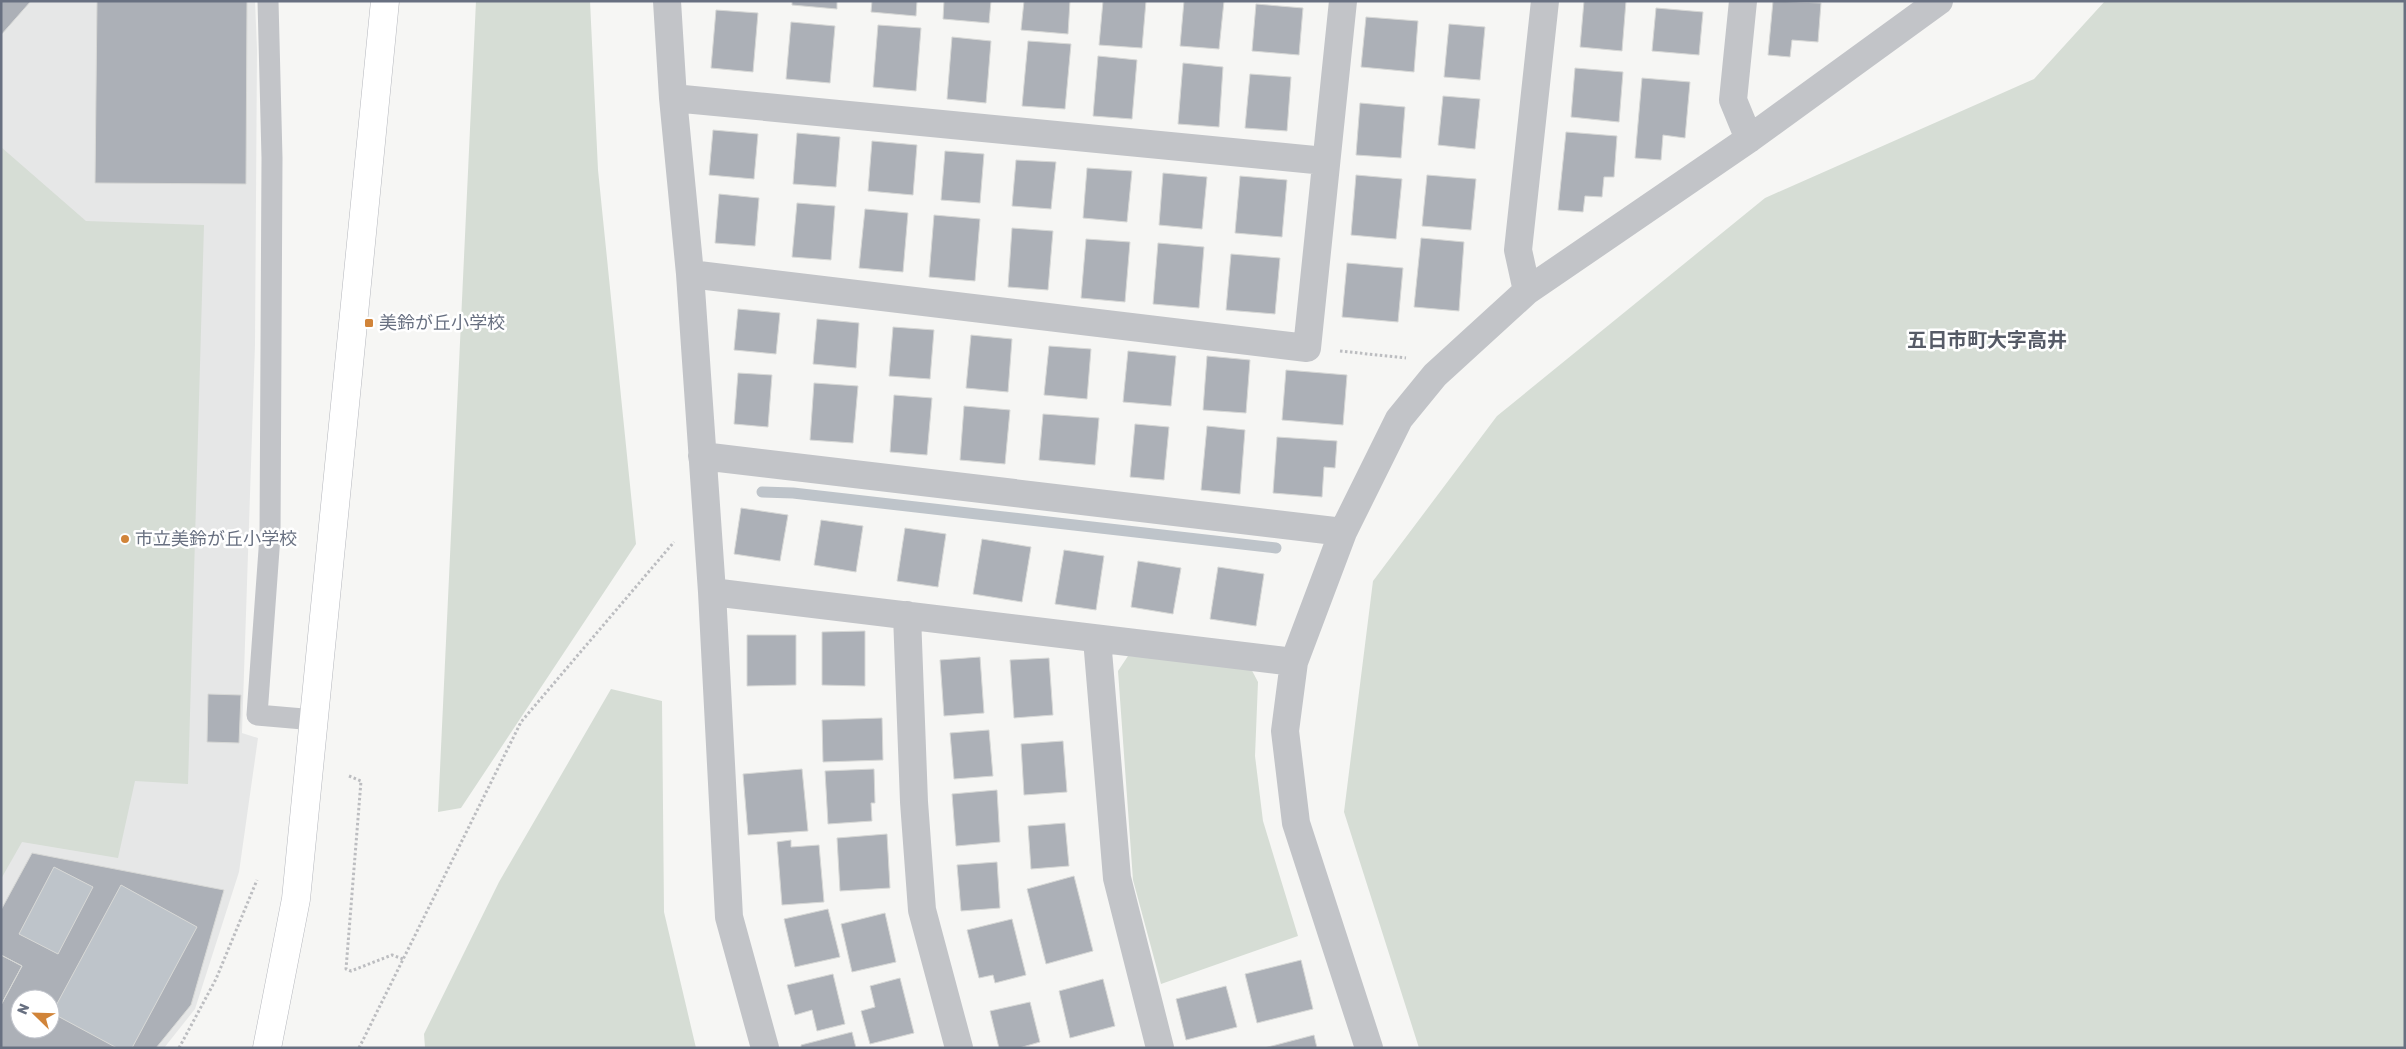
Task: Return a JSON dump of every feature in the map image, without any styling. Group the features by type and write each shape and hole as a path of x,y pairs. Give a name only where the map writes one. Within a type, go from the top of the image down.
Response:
{"street":[{"path":"267,1048 296,899 385,1"},
{"path":"667,1 673,98 690,274 712,592 729,917 766,1048"},
{"path":"690,274 1307,348 1343,1"},
{"path":"1527,292 1518,250 1545,2 1540,1"},
{"path":"1743,1 1733,100 1749,139"},
{"path":"1368,1048 1296,823 1284,731 1294,662 1343,532 1399,419 1435,375 1527,292 1749,139 1938,1"},
{"path":"673,98 1325,161"},
{"path":"702,456 1343,532"},
{"path":"712,592 1294,662"},
{"path":"907,615 914,802 922,910 958,1048"},
{"path":"1097,639 1117,878 1160,1048"}],"lane":[{"path":"268,1 272,158 270,536 257,715 315,720"}],"path":[{"path":"1307,348 1415,360"},
{"path":"359,1048 521,722 682,533 706,518"},
{"path":"349,776 361,782 346,969 350,970 392,955 403,959"},
{"path":"179,1048 216,979 257,880"}],"shaded area":[{"name":"市立美鈴が丘小学校","path":"1,1 255,1 257,50 255,345 242,733 258,738 239,872 195,1009 164,1048 1,1048"},
{"path":"476,1 590,1 598,170 636,544 461,808 438,812"},
{"path":"2105,1 2405,1 2405,1048 1419,1048 1344,812 1373,581 1497,416 1765,198 2034,79"},
{"path":"1,147 86,221 204,225 188,784 135,781 118,858 22,842 1,879"},
{"path":"1128,656 1248,663 1258,682 1255,756 1263,821 1298,936 1161,984 1133,880 1118,671"},
{"path":"611,689 662,701 664,912 696,1048 425,1048 424,1034 499,882"},
{"path":"54,867 93,887 58,954 19,934"},
{"path":"121,885 197,927 132,1048 117,1048 60,1017 60,998"}],"building":[{"path":"1,1 31,1 1,35"},
{"path":"97,1 247,1 246,184 95,183"},
{"path":"792,1 837,1 837,9 792,5"},
{"path":"872,1 917,1 916,16 871,12"},
{"path":"944,1 991,1 989,23 943,19"},
{"path":"1024,1 1070,1 1068,34 1021,30"},
{"path":"1103,1 1146,1 1142,48 1099,45"},
{"path":"1184,1 1224,1 1219,49 1180,46"},
{"path":"1584,1 1626,1 1622,51 1580,47"},
{"path":"1773,1 1821,3 1818,42 1792,40 1790,57 1768,55"},
{"path":"1256,4 1303,8 1299,55 1252,51"},
{"path":"1656,8 1703,12 1699,55 1652,51"},
{"path":"716,10 758,13 753,72 711,68"},
{"path":"1366,17 1418,21 1414,72 1361,67"},
{"path":"791,22 835,26 830,83 786,79"},
{"path":"1449,24 1485,27 1480,80 1444,77"},
{"path":"878,25 921,28 916,91 873,87"},
{"path":"952,37 991,41 986,103 947,99"},
{"path":"1028,41 1071,44 1065,109 1022,106"},
{"path":"1098,56 1137,60 1132,119 1093,116"},
{"path":"1183,63 1223,67 1219,127 1178,124"},
{"path":"1575,68 1623,72 1619,122 1571,117"},
{"path":"1250,74 1291,77 1287,131 1245,128"},
{"path":"1642,78 1690,82 1685,138 1663,135 1661,160 1635,158"},
{"path":"1443,96 1480,99 1475,149 1438,145"},
{"path":"1360,103 1405,107 1401,158 1356,155"},
{"path":"713,130 758,134 754,179 709,175"},
{"path":"1566,132 1617,136 1614,177 1604,177 1602,197 1585,196 1583,212 1558,210"},
{"path":"797,133 840,137 836,187 793,184"},
{"path":"872,141 917,145 913,195 868,191"},
{"path":"945,151 984,154 980,203 941,200"},
{"path":"1016,160 1056,162 1051,209 1012,206"},
{"path":"1087,168 1132,171 1127,222 1083,218"},
{"path":"1163,173 1207,177 1202,229 1159,225"},
{"path":"1356,175 1402,179 1396,239 1351,235"},
{"path":"1427,175 1476,179 1471,230 1422,226"},
{"path":"1240,176 1287,180 1282,237 1235,233"},
{"path":"719,194 759,198 755,246 715,243"},
{"path":"797,203 835,206 831,260 792,257"},
{"path":"865,209 908,213 903,272 859,268"},
{"path":"934,215 980,219 975,281 929,277"},
{"path":"1012,228 1053,231 1048,290 1008,287"},
{"path":"1421,238 1464,242 1459,311 1414,307"},
{"path":"1086,239 1130,242 1125,302 1081,298"},
{"path":"1158,243 1204,247 1199,308 1153,304"},
{"path":"1231,254 1280,258 1275,314 1226,310"},
{"path":"1347,263 1403,268 1398,322 1342,317"},
{"path":"738,309 780,313 776,354 734,350"},
{"path":"817,319 859,323 856,368 813,364"},
{"path":"893,327 934,330 930,379 889,376"},
{"path":"971,335 1012,339 1008,392 966,388"},
{"path":"1049,346 1091,349 1087,399 1044,395"},
{"path":"1128,351 1176,356 1171,406 1123,402"},
{"path":"1207,356 1250,360 1246,413 1203,410"},
{"path":"1286,370 1347,375 1343,425 1282,420"},
{"path":"738,373 772,375 768,427 734,424"},
{"path":"814,383 858,386 853,443 810,440"},
{"path":"894,395 932,398 927,455 890,452"},
{"path":"964,406 1010,410 1005,464 960,460"},
{"path":"1043,414 1099,418 1095,465 1039,460"},
{"path":"1135,424 1169,427 1164,480 1130,477"},
{"path":"1207,426 1245,430 1240,494 1201,490"},
{"path":"1277,437 1337,441 1335,468 1324,467 1322,497 1273,493"},
{"path":"741,508 788,515 780,561 734,554"},
{"path":"821,520 863,526 856,572 814,565"},
{"path":"905,528 946,534 938,587 897,581"},
{"path":"982,539 1031,547 1022,602 973,594"},
{"path":"1064,550 1104,556 1096,610 1055,604"},
{"path":"1138,561 1181,568 1173,614 1131,607"},
{"path":"1218,567 1264,574 1256,626 1210,619"},
{"path":"865,631 865,686 822,685 822,632"},
{"path":"747,635 796,635 796,685 747,686"},
{"path":"980,657 984,713 944,716 940,660"},
{"path":"1049,658 1053,715 1014,718 1010,660"},
{"path":"208,694 241,695 239,743 207,742"},
{"path":"882,718 883,760 823,762 822,720"},
{"path":"989,730 993,776 954,779 950,733"},
{"path":"1063,741 1067,792 1024,795 1021,744"},
{"path":"802,769 808,831 748,835 743,774"},
{"path":"874,769 875,803 871,803 872,821 828,824 825,771"},
{"path":"997,790 1000,842 956,846 952,794"},
{"path":"1065,823 1069,866 1031,869 1028,826"},
{"path":"887,834 890,888 840,891 837,838"},
{"path":"791,840 791,847 819,845 824,902 782,905 777,842"},
{"path":"32,853 224,890 191,1005 156,1048 132,1048 197,927 121,885 60,998 60,989 10,989 10,1039 60,1039 60,1017 117,1048 1,1048 1,1005 22,966 1,955 1,910","holes":["54,867 93,887 58,954 19,934"]},
{"path":"997,862 1000,908 961,911 957,865"},
{"path":"1074,876 1093,951 1046,964 1027,889"},
{"path":"828,909 840,957 795,967 784,919"},
{"path":"885,913 896,962 852,972 841,924"},
{"path":"1012,919 1026,975 995,983 993,975 979,978 967,930"},
{"path":"1,955 22,966 1,1005"},
{"path":"1301,960 1313,1009 1257,1023 1245,974"},
{"path":"833,974 845,1024 817,1031 812,1010 795,1015 787,985"},
{"path":"900,978 914,1033 870,1044 861,1011 875,1007 870,986"},
{"path":"1103,979 1115,1026 1070,1038 1059,991"},
{"path":"1226,986 1237,1027 1186,1040 1176,999"},
{"path":"1030,1002 1040,1042 1019,1048 999,1048 990,1011"},
{"path":"852,1032 856,1048 801,1048 801,1045"},
{"path":"1314,1035 1317,1048 1264,1048"}],"waterway":[{"path":"762,492 793,493 1276,548"}],"place":[{"name":"美鈴が丘小学校","path":"369,323"},
{"name":"市立美鈴が丘小学校","path":"125,539"}],"district":[{"name":"五日市町大字高井","path":"1987,340"}]}
